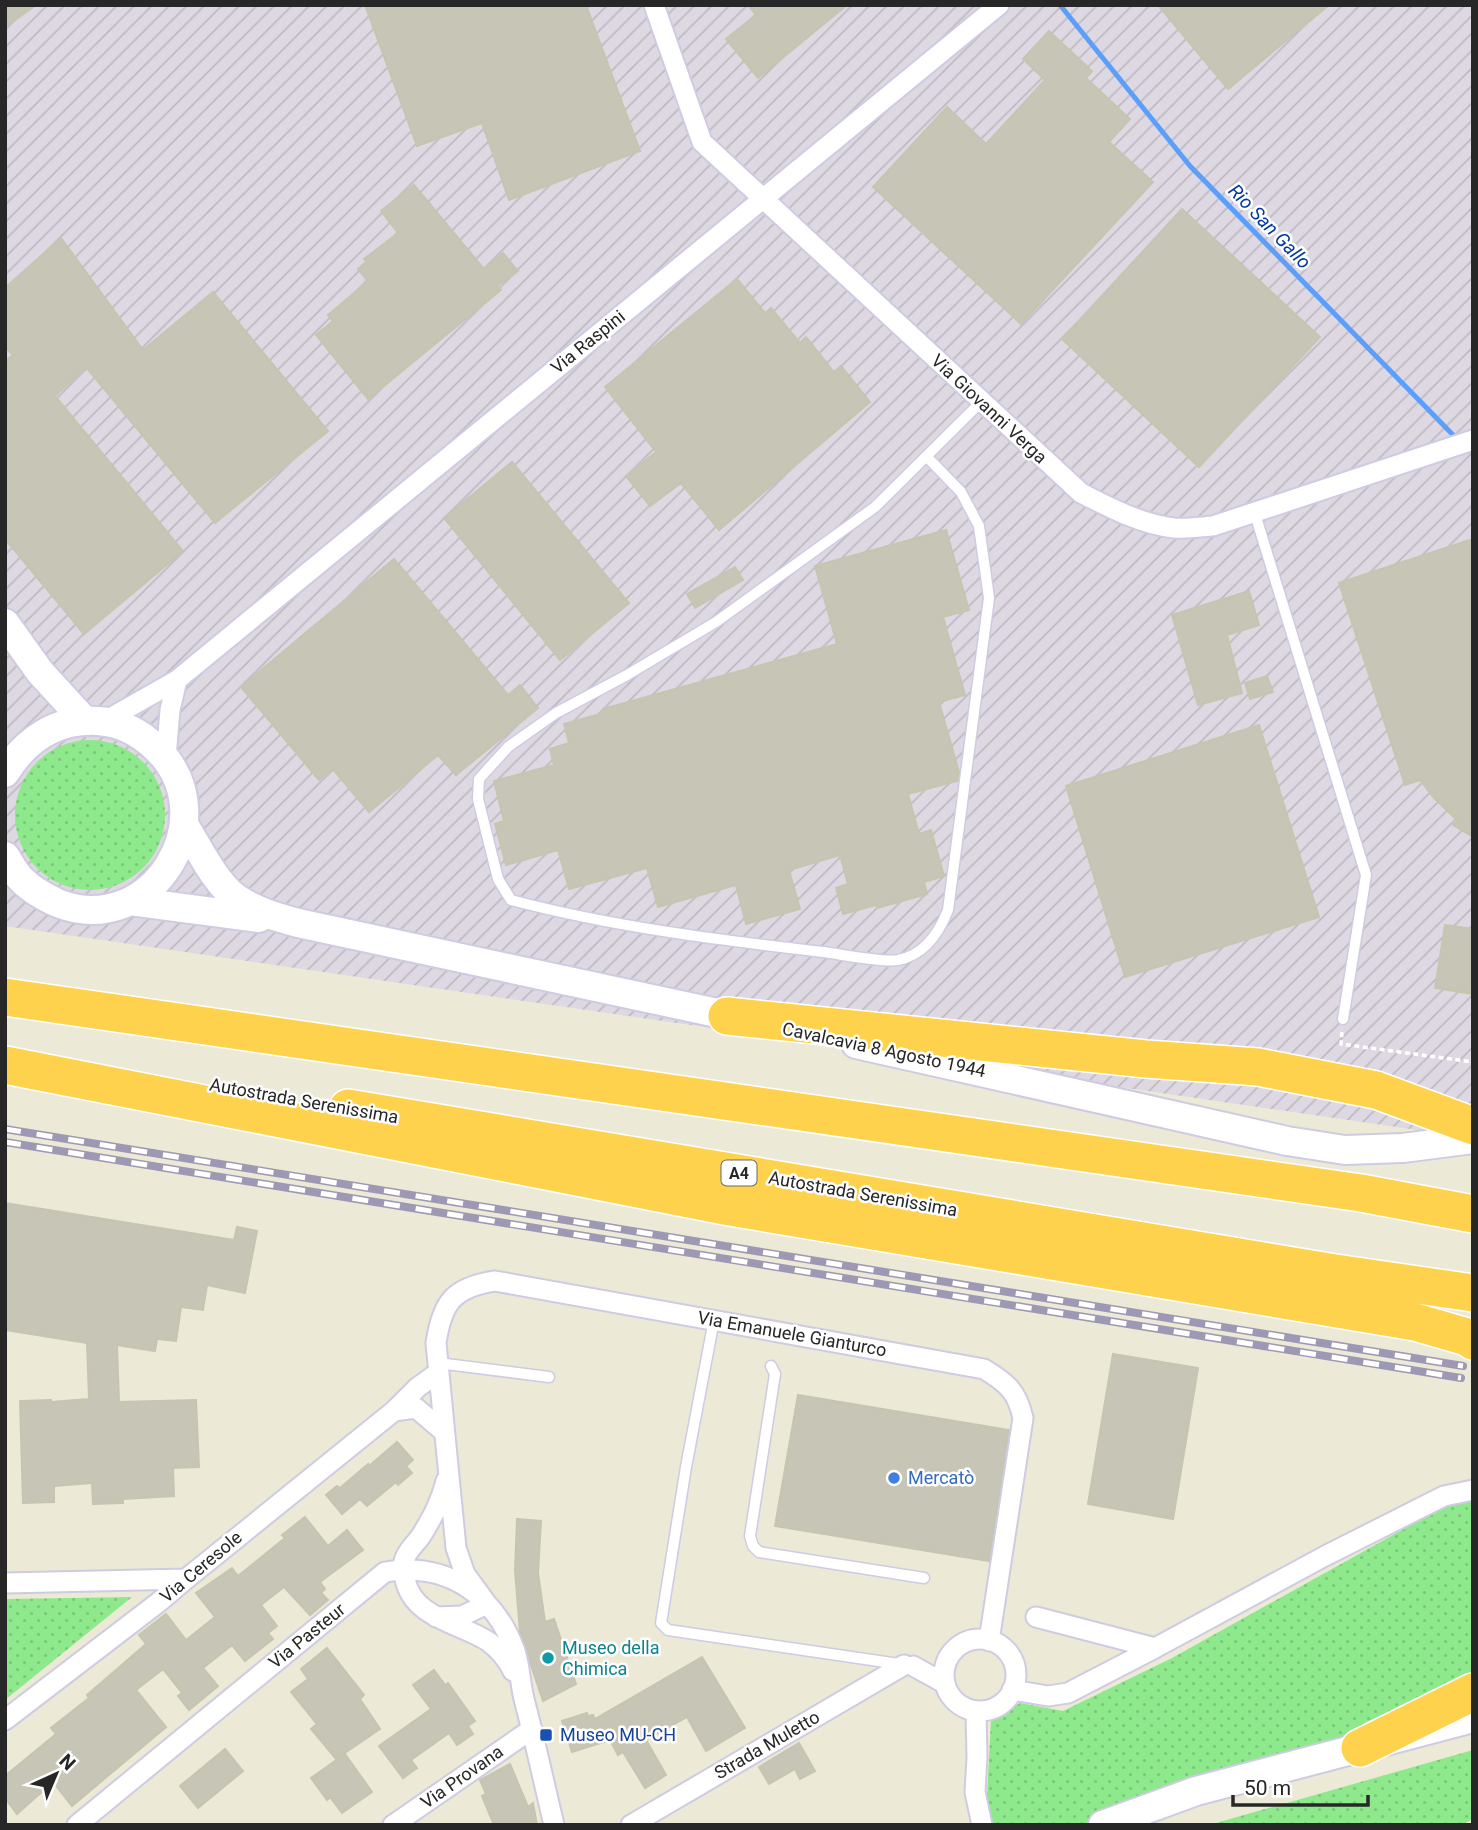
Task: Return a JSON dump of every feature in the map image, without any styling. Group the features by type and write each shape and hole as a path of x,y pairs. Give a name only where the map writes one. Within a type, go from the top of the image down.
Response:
{"highway":[{"path":"5,997 1361,1193 1473,1214"},
{"path":"727,1016 1258,1068 1376,1090 1473,1126"},
{"name":"Autostrada Serenissima","path":"5,1051 1321,1271 1473,1293"},
{"path":"5,1065 730,1207 1415,1322 1470,1339"},
{"path":"1360,1748 1473,1692"}],"main road":[{"path":"5,623 40,672 95,721"},
{"path":"33,739 42,716 40,672"},
{"path":"5,773 16,755 33,739 57,726 95,721 128,728 149,741 166,758 178,779 184,802 184,826 175,857 156,883 130,901 101,909 62,905 44,898 21,879 5,856"},
{"name":"Cavalcavia 8 Agosto 1944","path":"184,826 234,897 263,913 298,923 1287,1142 1345,1150 1403,1148 1473,1139"},
{"name":"Cavalcavia 8 Agosto 1944","path":"130,901 298,923"},
{"path":"1103,1825 1196,1791 1473,1718"}],"street":[{"name":"Via Giovanni Verga","path":"654,5 702,142 1081,493 1116,511 1174,528 1213,527 1473,440"},
{"name":"Via Raspini","path":"95,721 177,680 999,5"},
{"path":"166,758 170,710 177,680"},
{"name":"Via Emanuele Gianturco","path":"443,1431 436,1343 439,1321 457,1293 474,1284 495,1281 984,1369 1006,1383 1019,1401 1023,1418 989,1640"},
{"name":"Via Ceresole","path":"5,1720 159,1602 394,1411 438,1368"},
{"path":"394,1411 416,1408 443,1431 458,1558 465,1574 511,1643 516,1655 519,1681 554,1825"},
{"path":"447,1477 441,1500 405,1558 403,1569 406,1583 411,1596 436,1617 486,1640 499,1649 519,1681"},
{"path":"1012,1690 1048,1696 1068,1693 1444,1496 1473,1490"},
{"path":"403,1569 422,1570 454,1580 468,1586 486,1604"},
{"name":"Via Pasteur","path":"77,1825 385,1572 403,1569"},
{"path":"5,1583 186,1578"},
{"path":"436,1617 462,1616 486,1604"},
{"path":"1036,1617 1155,1648"},
{"path":"989,1640 998,1644 1012,1660 1015,1680 1012,1690 997,1707 976,1711 955,1702 945,1673 950,1655 967,1642 989,1640"},
{"path":"909,1666 945,1673"},
{"name":"Strada Muletto","path":"631,1825 909,1666"},
{"path":"976,1711 975,1792 982,1825"},
{"name":"Via Provana","path":"393,1825 532,1729"}],"lane":[{"path":"927,457 961,492 979,526 989,598 948,910 939,933 920,951 897,961 640,926 511,900 498,879 478,799 479,779 508,747 556,713 716,622 875,507 981,402"},
{"path":"1255,514 1366,875 1343,1019"},
{"path":"714,1319 685,1467 661,1623 668,1630 909,1666"},
{"path":"771,1366 775,1374 750,1536 753,1546 759,1552 924,1578"},
{"path":"438,1368 549,1377"}],"path":[{"path":"1343,1019 1341,1044 1473,1062"}],"shaded area":[{"path":"5,5 1473,5 1473,1138 5,926"}],"green space":[{"path":"90,740 119,746 132,752 143,762 153,773 159,786 165,815 159,844 153,857 143,868 132,878 119,884 90,890 61,884 48,878 37,868 27,857 21,844 15,815 21,786 27,773 37,762 48,752 61,746"},
{"path":"1473,1499 1473,1678 1348,1743 1081,1825 993,1825 987,1796 991,1721 1020,1703 1063,1711 1172,1658 1445,1506"},
{"path":"132,1597 5,1700 5,1599"},
{"path":"1473,1750 1473,1819 1462,1825 1209,1825"}],"building":[{"path":"5,5 36,5 5,27"},
{"path":"365,5 586,5 640,151 509,200 482,123 417,146"},
{"path":"748,5 847,5 758,78 726,39 756,15"},
{"path":"1158,5 1329,5 1228,89"},
{"path":"1049,31 1092,71 1086,78 1130,119 1109,142 1153,182 1021,324 873,187 947,107 986,144 1045,80 1023,59"},
{"path":"414,185 484,269 503,253 518,271 497,286 501,290 368,399 316,335 333,321 328,315 368,281 358,269 366,262 364,259 398,233 381,211"},
{"path":"1182,209 1320,337 1199,467 1062,339"},
{"path":"61,238 143,350 213,292 328,431 215,523 86,367 55,396 183,551 84,634 5,539 5,362 13,355 5,347 5,288"},
{"path":"737,279 765,313 771,308 800,343 806,337 834,372 841,366 870,402 719,530 681,483 650,506 626,476 656,452 605,387"},
{"path":"512,462 629,603 560,660 444,518"},
{"path":"946,530 969,610 943,617 965,695 939,702 959,772 957,781 908,794 919,834 931,830 944,876 924,882 927,894 843,914 836,888 848,884 840,855 789,870 800,909 746,924 736,885 658,907 647,868 569,889 558,850 506,865 495,824 504,821 494,781 554,765 550,749 569,743 564,724 604,713 603,709 837,644 815,566"},
{"path":"1473,539 1473,837 1453,825 1458,821 1420,780 1405,785 1339,583"},
{"path":"394,559 508,695 520,685 538,708 456,775 438,755 369,812 332,768 319,780 241,687"},
{"path":"735,567 743,580 695,608 687,594"},
{"path":"1249,591 1259,625 1227,635 1242,693 1198,705 1172,615"},
{"path":"1267,676 1273,692 1250,699 1245,683"},
{"path":"1259,725 1319,917 1125,977 1066,786"},
{"path":"1445,925 1473,929 1473,994 1435,988"},
{"path":"5,1203 234,1240 237,1227 257,1231 245,1293 207,1285 203,1310 181,1307 176,1341 157,1339 155,1351 117,1345 119,1402 196,1400 199,1467 173,1468 174,1496 93,1504 92,1483 54,1486 54,1502 23,1503 20,1401 89,1399 87,1343 5,1330"},
{"path":"1113,1354 1198,1368 1173,1519 1088,1504"},
{"name":"Mercatò","path":"798,1395 1009,1430 989,1561 775,1526"},
{"path":"397,1442 413,1460 406,1466 412,1473 398,1485 396,1482 367,1506 360,1499 342,1514 326,1495 337,1486 340,1488"},
{"path":"305,1517 328,1546 347,1530 363,1550 320,1582 325,1589 321,1593 328,1600 310,1615 284,1587 261,1605 277,1626 268,1633 273,1639 245,1661 232,1645 203,1668 218,1686 189,1710 178,1696 182,1693 163,1669 136,1690 166,1727 72,1806 53,1782 17,1814 5,1798 5,1776 56,1734 51,1728 89,1698 87,1695 146,1644 139,1635 166,1614 186,1640 215,1617 196,1593 232,1568 238,1576 285,1538 282,1535"},
{"path":"517,1519 541,1521 538,1573 545,1622 554,1619 576,1684 543,1701 520,1632 515,1571"},
{"path":"327,1648 364,1695 360,1699 380,1729 336,1759 311,1729 317,1724 291,1692 308,1679 301,1669"},
{"path":"702,1657 745,1728 706,1751 687,1717 646,1740 666,1775 645,1788 623,1752 618,1755 610,1740 572,1752 562,1721 587,1713 595,1719"},
{"path":"434,1670 445,1685 448,1683 475,1721 468,1726 473,1734 457,1745 449,1733 411,1760 417,1768 403,1778 379,1746 431,1709 413,1685"},
{"path":"799,1743 815,1771 800,1779 795,1769 769,1784 759,1767"},
{"path":"225,1749 243,1771 198,1808 180,1786"},
{"path":"345,1754 372,1792 342,1813 330,1797 327,1800 311,1778"},
{"path":"510,1764 528,1807 533,1803 537,1825 494,1825 482,1796 486,1794 480,1780"}],"waterway":[{"name":"Rio San Gallo","path":"1060,5 1190,166 1457,439"}],"railway":[{"path":"5,1129 1463,1366"},
{"path":"5,1142 1461,1378"}],"place":[{"name":"Mercatò","path":"894,1478"},
{"name":"Museo della Chimica","path":"548,1658"},
{"name":"Museo MU-CH","path":"546,1735"}]}
